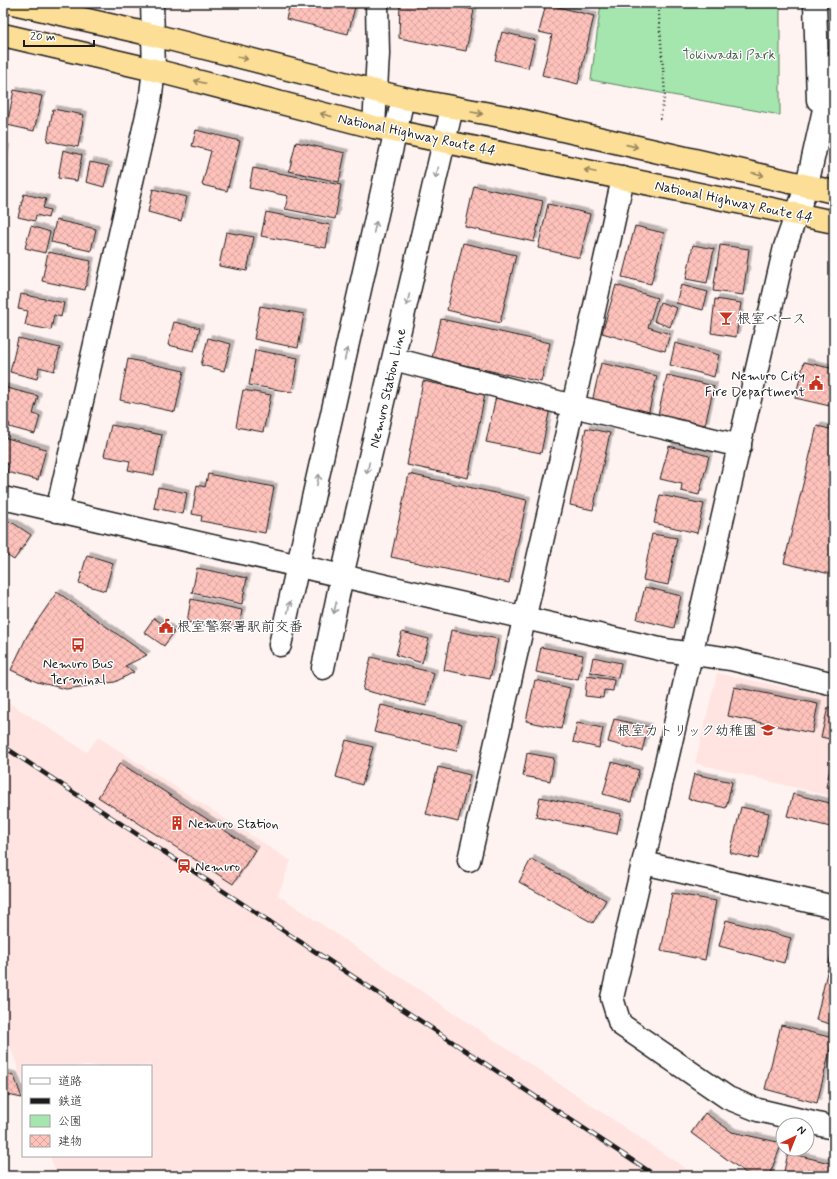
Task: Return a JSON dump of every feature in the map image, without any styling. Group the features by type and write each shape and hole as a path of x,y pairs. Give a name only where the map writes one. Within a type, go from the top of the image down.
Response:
{"highway":[{"path":"13,3 403,98 506,117 834,192"},
{"name":"National Highway Route 44","path":"3,35 154,70 374,127 834,222"}],"street":[{"path":"57,511 150,102 154,70 152,3"},
{"path":"374,127 377,3"},
{"path":"815,3 819,133"},
{"path":"834,65 808,185 785,247 612,998 620,1024 728,1098 758,1110 834,1128"},
{"path":"280,645 403,98"},
{"name":"Nemuro Station Line","path":"323,668 342,576 452,108"},
{"path":"468,860 525,618 623,178"},
{"path":"394,359 573,406 740,446"},
{"path":"3,498 664,650 731,660 834,684"},
{"path":"644,863 834,907"}],"path":[{"path":"658,3 665,94 660,120"}],"shaded area":[{"name":"根室カトリック幼稚園","path":"717,673 834,698 834,797 695,763"},
{"path":"3,699 87,752 98,737 291,861 278,895 697,1176 57,1176 50,1157 152,1157 152,1065 22,1065 22,1079 3,1027"}],"green space":[{"name":"Tokiwadai Park","path":"601,3 780,3 780,115 591,80"}],"building":[{"path":"210,3 226,3 226,5 210,5"},
{"path":"290,3 356,3 348,34 286,19"},
{"path":"400,3 447,3 474,10 466,51 399,38"},
{"path":"546,4 594,16 578,84 542,75 552,35 539,32"},
{"path":"502,32 535,40 528,68 495,60"},
{"path":"14,90 42,96 34,131 7,125"},
{"path":"53,109 84,115 78,147 47,141"},
{"path":"196,130 240,141 227,191 202,185 211,151 192,146"},
{"path":"296,142 345,153 339,182 289,171"},
{"path":"3,148 6,148 3,165"},
{"path":"63,150 82,155 77,181 58,178"},
{"path":"90,162 109,166 104,187 86,182"},
{"path":"253,168 341,185 335,219 285,209 288,196 249,188"},
{"path":"474,186 543,201 534,242 465,227"},
{"path":"153,189 187,197 181,221 148,212"},
{"path":"24,194 46,199 43,208 50,210 48,218 36,215 35,221 18,217"},
{"path":"548,204 590,214 580,258 538,248"},
{"path":"266,212 330,225 326,248 261,236"},
{"path":"56,220 96,229 91,251 51,242"},
{"path":"31,226 50,232 45,253 25,248"},
{"path":"635,226 664,233 651,284 622,277"},
{"path":"226,232 254,237 247,271 219,266"},
{"path":"463,243 516,255 500,323 447,310"},
{"path":"693,245 714,249 707,283 686,279"},
{"path":"720,245 749,249 743,295 713,291"},
{"path":"48,252 91,261 85,290 42,281"},
{"path":"616,285 657,298 648,327 670,334 665,351 602,333"},
{"path":"681,285 708,292 703,310 676,303"},
{"path":"21,294 64,303 61,317 54,315 51,330 25,325 28,311 18,309"},
{"name":"根室ベース","path":"715,299 741,303 736,337 711,333"},
{"path":"660,302 677,308 670,327 654,321"},
{"path":"260,306 304,314 298,348 254,339"},
{"path":"441,319 550,343 541,382 432,358"},
{"path":"174,322 200,328 194,351 168,345"},
{"path":"18,338 60,348 54,371 39,367 37,379 10,372"},
{"path":"208,338 231,344 224,371 201,365"},
{"path":"675,343 719,355 714,377 670,365"},
{"path":"255,350 298,358 292,392 249,385"},
{"path":"128,359 184,371 175,412 120,400"},
{"name":"Nemuro City Fire Department","path":"804,362 834,369 834,407 795,398"},
{"path":"601,363 657,376 648,415 592,402"},
{"path":"667,375 714,386 705,425 658,415"},
{"path":"423,381 485,394 468,478 407,465"},
{"path":"3,387 38,396 33,414 40,416 35,434 9,427 10,424 3,423"},
{"path":"243,390 271,395 263,432 236,427"},
{"path":"496,396 550,408 541,453 486,442"},
{"path":"111,425 162,435 154,475 128,470 130,461 104,456"},
{"path":"817,426 834,430 834,575 784,563"},
{"path":"586,428 610,433 593,510 570,505"},
{"path":"3,437 46,449 38,480 7,472 9,465 3,463"},
{"path":"669,446 709,456 699,495 681,491 682,484 660,479"},
{"path":"208,474 274,487 265,533 201,521 202,516 192,514 197,485 205,487"},
{"path":"409,474 527,500 509,583 391,557"},
{"path":"158,487 187,493 183,514 154,508"},
{"path":"660,495 704,504 697,533 654,523"},
{"path":"3,521 13,523 31,535 14,560 3,553"},
{"path":"652,534 677,538 668,585 643,580"},
{"path":"87,555 113,563 105,591 79,583"},
{"path":"197,568 247,578 242,604 192,593"},
{"path":"645,587 681,596 674,628 637,619"},
{"name":"Nemuro Bus Terminal","path":"57,592 147,655 125,666 134,672 115,682 66,689 37,682 11,670 27,636"},
{"path":"191,599 242,610 240,622 228,630 187,622"},
{"path":"154,618 174,632 164,646 144,632"},
{"path":"451,630 498,639 490,679 444,670"},
{"path":"402,632 429,639 422,663 396,655"},
{"path":"541,647 583,655 578,680 536,672"},
{"path":"371,657 434,673 426,706 363,690"},
{"path":"593,657 621,663 618,678 590,672"},
{"path":"587,676 614,680 613,691 604,690 603,698 585,696"},
{"path":"535,680 570,688 561,729 526,721"},
{"path":"734,687 818,704 812,733 728,716"},
{"path":"381,705 462,724 456,751 374,732"},
{"path":"828,707 834,708 834,740 821,737"},
{"path":"614,719 648,727 642,751 608,742"},
{"path":"577,723 603,728 599,748 573,742"},
{"path":"346,740 373,747 362,785 336,777"},
{"path":"834,752 834,789 826,787"},
{"path":"527,753 554,758 550,781 523,776"},
{"path":"612,762 639,770 631,802 603,794"},
{"name":"Nemuro Station","path":"120,763 255,850 233,884 98,797"},
{"path":"438,767 470,775 458,822 426,814"},
{"path":"694,774 732,782 726,808 688,799"},
{"path":"793,794 834,804 834,828 787,816"},
{"path":"540,797 621,814 617,834 536,817"},
{"path":"741,807 769,813 758,859 730,853"},
{"path":"531,859 606,900 593,923 519,882"},
{"path":"672,893 716,901 705,960 661,951"},
{"path":"726,920 791,938 784,963 719,946"},
{"path":"834,942 834,1025 816,1020"},
{"path":"781,1025 833,1038 817,1103 765,1089"},
{"path":"3,1073 14,1076 22,1098 3,1094"},
{"path":"705,1113 732,1132 775,1141 775,1157 776,1157 769,1176 750,1176 691,1133"},
{"path":"787,1157 805,1157 834,1164 834,1176 783,1176"}],"railway":[{"path":"3,746 656,1176"}],"place":[{"name":"根室ベース","path":"726,318"},
{"name":"Nemuro City Fire Department","path":"816,383"},
{"name":"根室警察署駅前交番","path":"166,626"},
{"name":"Nemuro Bus Terminal","path":"78,645"},
{"name":"根室カトリック幼稚園","path":"768,730"},
{"name":"Nemuro Station","path":"177,823"},
{"name":"Nemuro","path":"184,866"}]}
